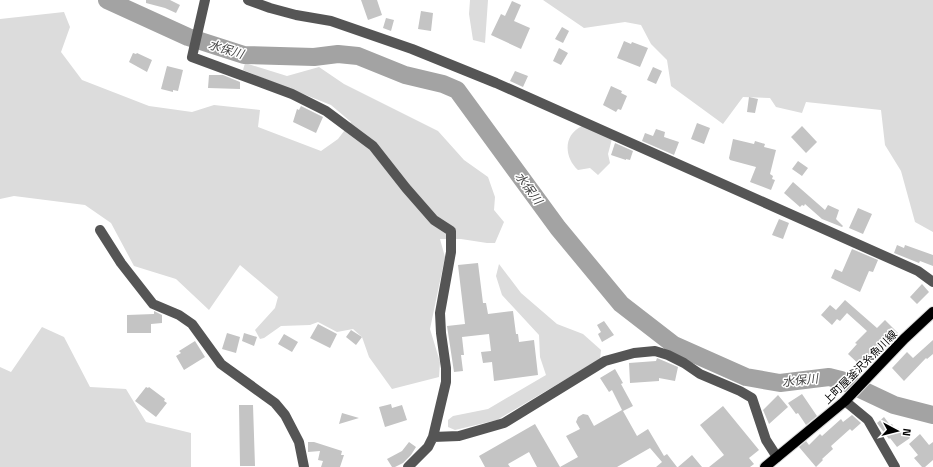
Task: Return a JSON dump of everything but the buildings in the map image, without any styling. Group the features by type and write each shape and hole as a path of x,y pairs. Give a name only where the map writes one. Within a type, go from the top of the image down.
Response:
{"main road":[{"name":"上町屋釜沢糸魚川線","path":"765,467 846,400 904,339 933,312"}],"street":[{"path":"205,0 192,57 292,94 326,111 373,146 406,188 434,220 451,231 452,252 440,313 446,368 446,382 433,437 428,447 408,467"},
{"path":"248,0 296,15 331,21 412,49 496,83 918,271 933,282"},
{"path":"100,230 121,263 153,304 179,315 192,324 221,364 275,403 285,415 299,442 304,467"},
{"path":"433,437 459,436 504,423 605,361 634,353 655,351 668,355 684,363 700,374 740,391 752,398 766,440 777,457"},
{"path":"846,400 868,420 895,467"}],"shaded area":[{"path":"470,0 488,0 485,43 473,40 469,14"},
{"path":"543,0 933,0 933,232 915,222 901,171 885,145 881,110 806,102 802,113 776,107 770,98 743,97 723,124 671,86 667,60 651,44 641,25 625,22 584,28"},
{"path":"64,12 70,27 61,52 82,80 149,106 192,112 214,105 260,110 258,127 321,151 338,139 351,122 331,105 243,70 245,63 287,76 319,67 344,84 438,131 464,160 488,177 495,197 494,210 504,222 495,243 461,239 440,239 445,257 430,329 440,362 439,377 392,389 369,357 362,337 353,329 337,332 318,322 310,325 281,326 264,338 260,339 255,330 275,308 278,297 240,265 209,310 176,279 134,266 111,223 85,205 14,196 0,199 0,19"},
{"path":"582,126 612,139 608,154 610,163 598,175 590,168 578,170 573,165 568,153 571,135"},
{"path":"499,264 521,293 557,324 583,334 601,350 600,359 497,420 455,430 448,427 448,420 453,416 488,409 546,375 540,357 539,335 502,295 496,276"},
{"path":"42,327 64,337 90,387 126,389 146,422 191,433 191,467 0,467 0,367 11,372"}],"waterway":[{"name":"水保川","path":"107,0 188,37 244,55 314,57 338,54 358,56 405,75 443,84 457,90 558,228 621,304 674,345 746,377 780,383 829,377 841,380 894,405 933,415"}]}
